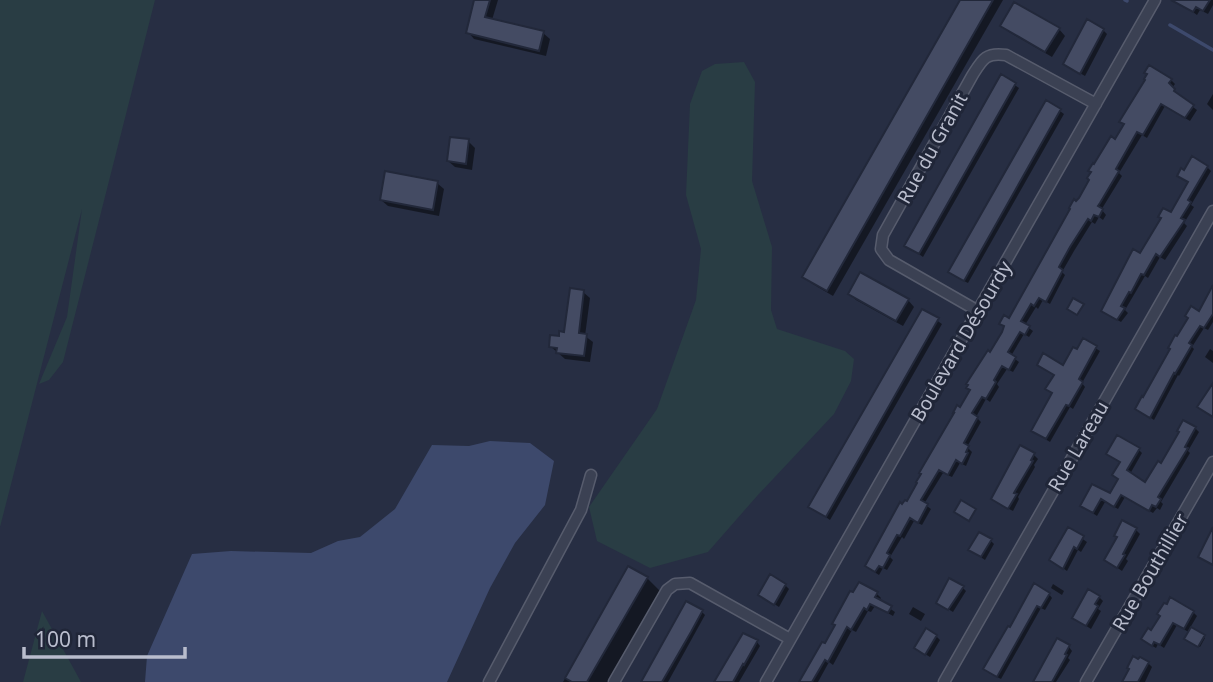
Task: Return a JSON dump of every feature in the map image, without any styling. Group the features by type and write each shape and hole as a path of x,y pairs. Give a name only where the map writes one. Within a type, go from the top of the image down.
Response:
{"street":[{"name":"Boulevard Désourdy","path":"766,682 1155,0"},
{"name":"Rue du Granit","path":"978,311 889,260 883,254 881,245 883,235 972,76 988,55 1006,55 1096,104"},
{"name":"Rue Lareau","path":"944,682 1213,211"},
{"name":"Rue Bouthillier","path":"1086,682 1213,462"},
{"path":"489,682 581,510 591,475"},
{"path":"614,682 667,590 675,584 690,583 790,639"}],"shaded area":[{"path":"0,0 155,0 63,362 49,380 39,384 67,317 82,209 0,527"},
{"path":"744,62 755,82 752,181 772,247 771,310 777,329 845,351 854,359 851,381 834,414 708,552 650,568 597,541 589,507 657,409 696,300 701,249 686,195 690,104 702,71 715,64"},
{"path":"42,611 81,682 23,682"}],"water":[{"path":"490,441 530,443 554,461 545,505 515,543 490,588 447,682 145,682 147,656 192,554 231,551 311,553 338,541 360,537 395,509 432,445 469,446"}],"building":[{"path":"474,0 490,0 485,17 544,31 539,51 466,33"},
{"path":"960,0 993,0 827,291 802,277"},
{"path":"1171,0 1210,0 1203,11 1196,7 1193,12"},
{"path":"1014,2 1060,28 1045,52 1000,26"},
{"path":"1087,19 1104,29 1080,74 1063,64"},
{"path":"1149,65 1172,79 1169,83 1174,91 1194,105 1185,118 1161,104 1143,135 1137,132 1116,169 1119,171 1098,206 1103,209 1099,217 1094,215 1091,221 1088,219 1070,247 1059,267 1063,270 1046,302 1039,298 1034,306 1031,304 1021,321 1030,326 1025,335 1020,332 1008,352 1016,357 1009,370 1002,366 986,399 982,397 972,413 978,417 964,443 969,446 962,464 956,460 948,475 939,470 921,500 928,504 918,523 910,518 887,553 890,555 883,568 879,566 875,572 865,566 900,502 902,504 907,501 921,474 919,473 957,405 960,407 970,390 966,388 966,384 1002,332 1004,326 999,324 1004,315 1009,318 1074,199 1076,201 1079,198 1089,180 1087,178 1091,172 1088,171 1111,136 1115,139 1124,124 1119,122 1145,80 1147,74 1144,73"},
{"path":"1001,74 1016,83 919,254 904,246"},
{"path":"1046,100 1061,109 964,281 948,272"},
{"path":"450,137 469,139 466,164 447,161"},
{"path":"1192,156 1208,166 1188,200 1191,202 1181,218 1185,220 1160,257 1156,254 1144,275 1141,274 1121,306 1125,308 1117,320 1101,311 1133,249 1140,253 1161,218 1158,217 1163,208 1171,212 1188,182 1177,176"},
{"path":"385,171 438,181 433,210 380,200"},
{"path":"860,272 909,299 896,321 848,294"},
{"path":"1213,285 1213,314 1204,328 1200,326 1189,343 1192,345 1150,418 1135,409 1170,349 1168,348 1175,335 1177,336 1188,318 1185,316 1191,306 1199,311"},
{"path":"570,288 584,290 579,333 587,334 584,356 556,353 557,348 549,347 550,335 559,336 559,331 564,332"},
{"path":"1073,298 1084,304 1077,315 1067,309"},
{"path":"922,309 939,318 826,517 808,507"},
{"path":"1083,338 1097,346 1079,379 1083,382 1046,439 1031,431 1052,393 1045,389 1054,375 1037,365 1043,353 1063,365 1073,347 1077,349"},
{"path":"1213,383 1213,417 1197,407"},
{"path":"1183,420 1196,427 1185,447 1188,448 1158,497 1161,499 1156,507 1152,505 1149,511 1121,495 1114,507 1101,499 1093,513 1080,506 1092,484 1110,493 1118,479 1112,475 1120,462 1106,454 1117,435 1140,448 1127,470 1145,482 1158,461 1161,463"},
{"path":"1020,445 1035,453 1008,509 991,499"},
{"path":"961,500 976,509 969,521 954,512"},
{"path":"1122,520 1137,528 1117,568 1104,560 1117,537 1114,536"},
{"path":"1068,527 1084,536 1077,549 1074,547 1063,569 1049,560"},
{"path":"1213,527 1213,565 1198,557"},
{"path":"979,532 992,539 981,557 968,550"},
{"path":"628,566 648,577 587,682 572,682 565,678"},
{"path":"770,574 786,584 774,605 758,595"},
{"path":"949,578 964,586 948,610 936,603"},
{"path":"859,582 878,592 875,597 892,606 888,613 870,604 867,610 864,608 851,630 847,627 828,662 825,660 812,682 799,682 822,642 825,643 850,591 853,592"},
{"path":"1034,583 1050,593 1041,608 1037,606 997,677 983,669"},
{"path":"1088,589 1100,596 1095,604 1098,606 1086,626 1072,618"},
{"path":"1170,597 1194,611 1184,629 1173,623 1160,645 1154,642 1152,646 1141,639 1148,628 1151,630 1160,616 1157,614"},
{"path":"686,601 703,610 691,632 662,682 641,682"},
{"path":"1191,627 1205,635 1198,647 1184,639"},
{"path":"926,628 937,635 925,655 914,648"},
{"path":"743,633 758,640 744,665 733,682 714,682"},
{"path":"1057,638 1070,645 1065,654 1067,655 1052,682 1033,682"},
{"path":"1133,656 1149,662 1138,682 1122,682 1129,669 1127,668"}],"waterway":[{"path":"1170,25 1213,50"}]}
